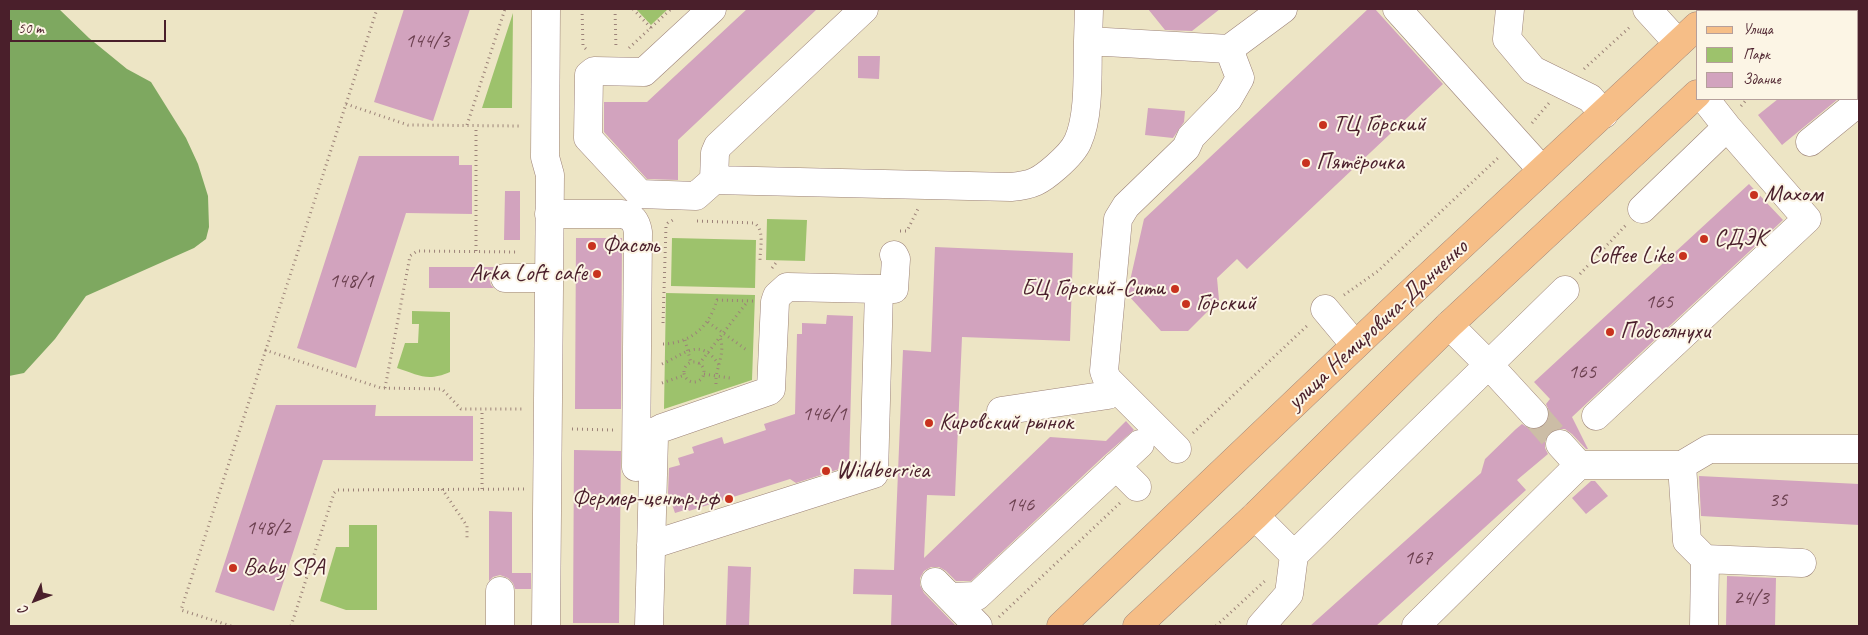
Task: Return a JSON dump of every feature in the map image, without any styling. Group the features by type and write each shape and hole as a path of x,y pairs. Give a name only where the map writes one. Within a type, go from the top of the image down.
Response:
{"main road":[{"name":"улица Немировича-Данченко","path":"1061,626 1355,345 1604,114 1687,34"},
{"name":"улица Немировича-Данченко","path":"1137,626 1256,516 1449,325 1696,95"}],"lane":[{"path":"546,9 545,157 550,175 546,626"},
{"path":"712,9 644,72 591,72 589,75 588,138 640,194 696,196 714,180 1011,187 1028,185 1041,180 1066,158 1078,142 1084,121 1089,9"},
{"path":"714,180 715,149 864,9"},
{"path":"1088,41 1229,50 1283,9"},
{"path":"1397,9 1542,170"},
{"path":"1510,9 1507,39 1533,70 1590,98 1604,114"},
{"path":"1647,9 1687,34"},
{"path":"1173,453 1112,391 1104,371 1118,219 1126,206 1186,148 1191,137 1228,99 1240,78 1229,50"},
{"path":"1596,416 1807,219 1706,100"},
{"path":"1810,142 1859,102"},
{"path":"1642,209 1727,127"},
{"path":"549,214 622,214 631,217 636,222 638,232 635,626"},
{"path":"649,626 654,437 656,431 768,391 772,384 773,370 764,298 777,296 784,289 791,287 894,289 895,243"},
{"path":"505,278 549,265"},
{"path":"651,545 874,474 879,289"},
{"path":"1262,626 1289,594 1294,555 1565,290"},
{"path":"1325,309 1355,345"},
{"path":"1449,325 1534,414"},
{"path":"1001,411 1112,391"},
{"path":"978,626 943,589 977,596 1140,444"},
{"path":"1560,444 1579,465"},
{"path":"1416,626 1579,465 1682,465 1710,449 1859,448"},
{"path":"1682,465 1687,541 1704,558 1802,563"},
{"path":"1116,466 1137,487"},
{"path":"1256,516 1294,555"},
{"path":"1704,558 1704,626"},
{"path":"500,591 500,626"}],"path":[{"path":"231,626 181,610 377,9"},
{"path":"468,126 505,9"},
{"path":"582,9 583,46 586,50"},
{"path":"615,9 616,51"},
{"path":"633,9 670,48"},
{"path":"606,50 624,51 671,9"},
{"path":"346,104 408,125 545,126"},
{"path":"476,126 476,251"},
{"path":"895,243 906,231 919,208 919,185"},
{"path":"1565,290 1642,209"},
{"path":"663,324 666,226 672,220 681,221"},
{"path":"690,221 754,223 758,225 760,230 760,260"},
{"path":"385,388 410,256 417,251 476,251 549,265"},
{"path":"768,274 778,260"},
{"path":"662,390 663,344 684,340 701,330 714,311 716,300 747,301 764,298"},
{"path":"699,364 747,301 764,298"},
{"path":"708,322 773,370"},
{"path":"717,387 716,380 722,354 720,337"},
{"path":"684,340 690,363"},
{"path":"662,364 687,350 700,349 709,352 719,365"},
{"path":"265,350 385,388 442,389 461,409 482,409 636,430"},
{"path":"690,363 699,364 704,370 701,379 696,382 691,381 685,375 685,369 690,363"},
{"path":"662,383 685,375"},
{"path":"482,409 482,489"},
{"path":"442,489 467,526 467,539"},
{"path":"291,626 334,493 337,490 547,489"},
{"path":"1216,626 1294,555"}],"green space":[{"path":"9,9 59,9 89,38 127,69 151,82 186,138 198,164 208,196 209,227 206,239 194,248 86,296 55,339 24,373 9,376"},
{"path":"636,9 668,9 651,25"},
{"path":"513,13 512,108 482,108"},
{"path":"767,219 807,220 805,261 766,260"},
{"path":"672,238 756,240 755,288 671,286"},
{"path":"666,293 755,295 752,380 664,409"},
{"path":"412,311 450,312 450,372 429,377 397,368 405,343 418,343 419,324 412,324"},
{"path":"349,525 377,525 377,610 346,610 320,601 336,547 349,547"}],"building":[{"path":"404,9 470,9 433,121 374,102"},
{"path":"747,9 817,9 678,140 678,180 647,179 604,132 604,102 647,102"},
{"path":"1148,9 1220,9 1192,31 1165,30"},
{"name":"ТЦ Горский","path":"1368,9 1375,9 1443,84 1247,269 1237,259 1217,278 1219,300 1188,331 1161,331 1127,294 1144,219"},
{"path":"858,56 880,56 879,79 858,78"},
{"path":"1777,100 1837,100 1782,145 1758,115"},
{"path":"1148,108 1185,111 1184,122 1173,138 1145,135"},
{"path":"359,156 459,156 459,165 472,165 472,214 406,213 356,368 297,348"},
{"path":"1749,184 1783,220 1572,417 1588,449 1565,429 1557,429 1550,432 1545,440 1545,448 1548,454 1517,480 1526,490 1376,626 1310,626 1481,473 1485,459 1516,429 1522,424 1530,429 1538,429 1545,425 1549,418 1546,404 1550,399 1534,382"},
{"path":"505,191 520,191 520,240 504,240"},
{"path":"576,238 622,238 621,409 575,409"},
{"name":"Кировский рынок","path":"935,247 1073,253 1070,341 962,337 955,496 927,495 924,558 1050,437 1106,441 1126,421 1134,430 971,581 956,581 939,567 931,567 924,571 920,578 920,585 924,593 956,626 891,626 892,595 853,594 854,569 894,570 903,350 931,352"},
{"path":"429,267 494,267 489,278 494,288 429,288"},
{"path":"827,315 853,316 849,466 796,483 790,479 689,511 688,509 675,513 668,493 669,468 680,465 678,458 694,453 692,447 722,437 724,444 766,430 764,424 795,414 797,334 802,334 802,323 826,324"},
{"path":"276,405 376,405 375,416 473,416 473,461 323,460 274,611 215,592"},
{"path":"574,450 621,451 619,623 573,623"},
{"path":"1699,476 1859,484 1859,525 1701,516"},
{"path":"1591,481 1595,481 1608,496 1586,514 1572,498"},
{"path":"489,511 512,512 512,573 531,573 531,589 515,589 513,583 508,578 500,575 493,577 489,581"},
{"path":"728,566 751,567 749,626 726,626"},
{"path":"1727,576 1776,578 1775,626 1726,626"}],"tunnel":[{"path":"1534,414 1560,444"}],"place":[{"name":"ТЦ Горский","path":"1323,125"},
{"name":"Пятёрочка","path":"1306,163"},
{"name":"Махом","path":"1754,195"},
{"name":"СДЭК","path":"1704,239"},
{"name":"Фасоль","path":"592,246"},
{"name":"Coffee Like","path":"1683,256"},
{"name":"Arka Loft cafe","path":"597,274"},
{"name":"БЦ Горский-Сити","path":"1175,289"},
{"name":"Горский","path":"1186,304"},
{"name":"Подсолнухи","path":"1610,332"},
{"name":"Кировский рынок","path":"929,423"},
{"name":"Wildberriea","path":"826,471"},
{"name":"Фермер-центр.рф","path":"729,499"},
{"name":"Baby SPA","path":"233,568"}]}
